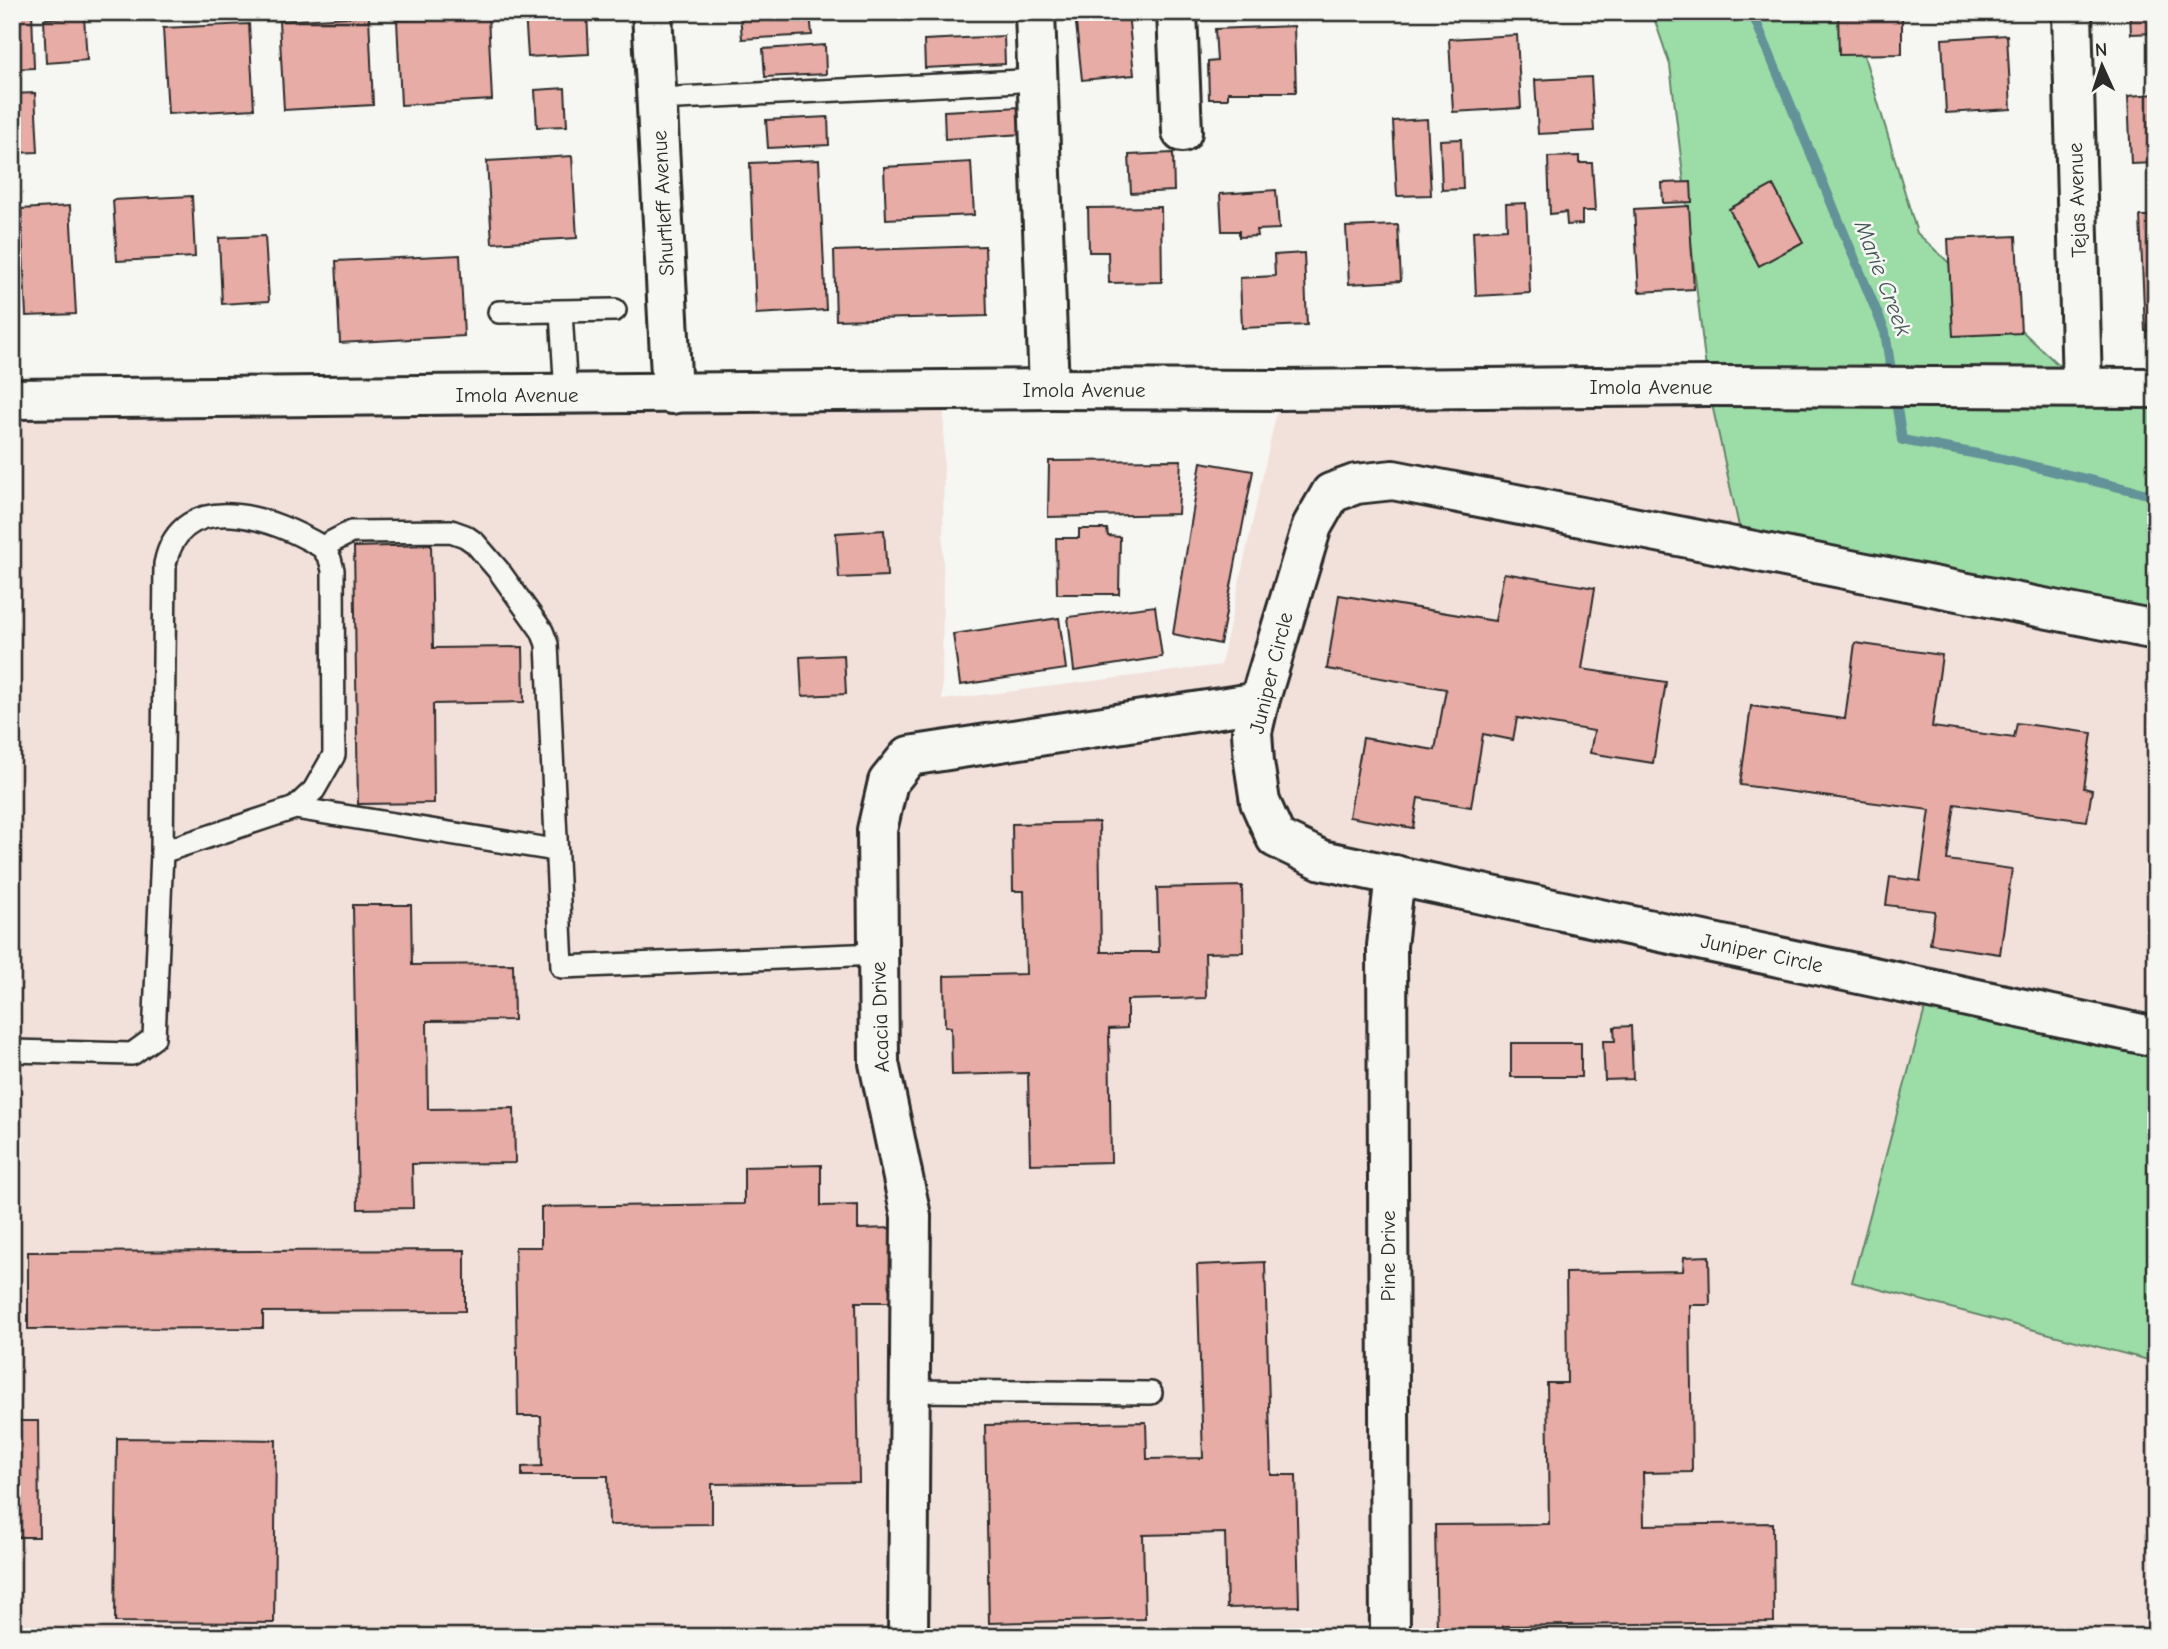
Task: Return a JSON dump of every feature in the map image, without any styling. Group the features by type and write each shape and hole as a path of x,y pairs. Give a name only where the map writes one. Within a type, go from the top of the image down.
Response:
{"street":[{"name":"Shurtleff Avenue","path":"652,12 673,394"},
{"path":"1035,12 1049,389"},
{"path":"1177,12 1182,132"},
{"name":"Tejas Avenue","path":"2072,12 2082,387"},
{"name":"Imola Avenue","path":"12,399 1049,389 1838,386 2156,388"},
{"name":"Juniper Circle","path":"2156,630 1392,480 1356,484 1331,493 1312,526 1252,732 1260,802 1276,838 1322,860 2156,1037"},
{"name":"Acacia Drive","path":"908,1637 911,1216 878,1063 877,830 888,782 909,756 1259,702"},
{"name":"Pine Drive","path":"1390,1637 1387,946 1395,875"}],"lane":[{"path":"658,99 1039,80"},
{"path":"499,312 615,310"},
{"path":"561,312 566,395"},
{"path":"12,1051 132,1054 154,1038 162,852 165,564 174,538 185,526 204,518 239,515 301,534 322,547 333,570 334,755 314,790 295,808 162,852"},
{"path":"322,547 351,532 451,531 475,542 542,631 547,644 562,967 878,954"},
{"path":"295,808 555,850"},
{"path":"910,1391 1151,1393"}],"shaded area":[{"path":"2156,388 2156,1637 12,1637 12,399 672,394 944,410 942,700 1221,665 1277,411 1485,402"}],"green space":[{"path":"1652,12 1851,12 1917,233 2082,387 2156,388 2156,630 1744,549 1708,386 1670,65"},
{"path":"1926,1005 2156,1055 2156,1362 1852,1282"}],"building":[{"path":"12,12 32,12 34,68 12,69"},
{"path":"525,12 587,12 589,54 528,57"},
{"path":"740,12 810,12 812,35 742,39"},
{"path":"988,12 1016,12 1017,17 988,18"},
{"path":"1128,12 1134,75 1082,80 1075,14"},
{"path":"1838,12 1902,12 1902,54 1839,55"},
{"path":"2130,12 2156,12 2156,33 2131,34"},
{"path":"488,15 492,100 401,105 397,20"},
{"path":"369,16 373,105 284,110 279,21"},
{"path":"84,17 87,60 46,63 44,19"},
{"path":"249,24 254,109 168,114 163,28"},
{"path":"1294,26 1296,92 1228,92 1228,99 1209,99 1208,62 1217,61 1215,29"},
{"path":"1517,35 1521,108 1453,112 1449,39"},
{"path":"2007,35 2011,109 1946,113 1942,39"},
{"path":"1004,36 1005,64 925,68 924,40"},
{"path":"825,45 826,74 765,77 763,49"},
{"path":"1591,77 1594,131 1538,134 1535,80"},
{"path":"565,88 567,126 537,127 535,90"},
{"path":"35,93 38,152 12,153 12,94"},
{"path":"2156,94 2156,163 2131,164 2128,96"},
{"path":"1021,107 1023,134 945,139 944,111"},
{"path":"828,117 829,145 768,148 766,120"},
{"path":"1427,119 1431,195 1397,196 1393,121"},
{"path":"1461,139 1463,189 1442,190 1440,140"},
{"path":"1173,153 1174,191 1131,193 1129,155"},
{"path":"572,156 577,238 492,243 487,161"},
{"path":"1579,156 1579,163 1592,163 1595,211 1582,211 1582,224 1567,225 1566,212 1550,214 1548,157"},
{"path":"819,160 826,310 756,314 750,163"},
{"path":"971,162 974,215 886,219 884,167"},
{"path":"1691,182 1692,202 1663,203 1662,183"},
{"path":"1773,185 1803,242 1759,266 1729,209"},
{"path":"1276,190 1279,229 1256,230 1257,236 1239,237 1239,231 1222,231 1220,194"},
{"path":"192,196 195,257 117,261 113,200"},
{"path":"1526,203 1530,293 1476,296 1473,231 1507,229 1506,204"},
{"path":"70,206 76,314 26,316 21,209"},
{"path":"1689,206 1694,289 1639,292 1634,209"},
{"path":"1161,207 1162,282 1109,283 1108,252 1089,252 1088,208"},
{"path":"2140,216 2156,216 2156,330 2145,331"},
{"path":"1398,225 1401,281 1349,284 1346,227"},
{"path":"265,236 269,301 222,304 219,238"},
{"path":"2016,236 2021,333 1953,336 1948,239"},
{"path":"985,246 987,316 836,320 834,251"},
{"path":"1304,253 1307,325 1242,328 1240,278 1275,276 1274,255"},
{"path":"460,255 464,336 340,343 336,261"},
{"path":"1181,460 1178,514 1048,517 1049,461"},
{"path":"1201,462 1253,471 1220,644 1173,634"},
{"path":"1079,529 1107,529 1108,536 1120,537 1119,594 1057,594 1056,538 1079,538"},
{"path":"884,530 887,576 839,578 836,533"},
{"path":"431,545 433,648 523,647 524,702 433,704 434,803 358,804 354,547"},
{"path":"1504,573 1595,588 1582,669 1666,682 1653,763 1590,753 1594,731 1517,718 1513,740 1483,734 1471,807 1418,798 1413,828 1349,817 1363,738 1435,750 1446,689 1327,669 1339,595 1495,621"},
{"path":"1155,606 1162,657 1074,671 1068,617"},
{"path":"1059,618 1066,669 960,685 953,634"},
{"path":"1855,643 1942,655 1932,727 2014,738 2017,723 2092,733 2084,788 2092,790 2087,821 1955,804 1947,860 2012,869 2000,954 1930,944 1935,911 1886,905 1890,877 1920,881 1930,810 1740,785 1751,706 1845,719"},
{"path":"844,655 846,694 802,696 800,657"},
{"path":"1099,822 1101,952 1159,952 1157,888 1242,886 1243,952 1205,953 1206,998 1127,1000 1127,1028 1109,1029 1111,1162 1030,1164 1028,1073 952,1075 951,1027 945,1026 944,976 1026,974 1024,891 1013,891 1012,824"},
{"path":"353,905 411,905 412,965 513,964 514,1020 427,1021 428,1109 514,1108 515,1163 412,1164 413,1208 358,1209"},
{"path":"1631,1026 1633,1079 1605,1080 1603,1041 1615,1041 1614,1027"},
{"path":"1511,1043 1581,1043 1581,1077 1511,1077"},
{"path":"821,1165 821,1206 858,1205 858,1229 893,1228 894,1302 856,1302 859,1482 712,1484 712,1524 609,1525 608,1476 522,1476 522,1467 542,1466 541,1416 518,1416 515,1247 541,1247 541,1207 744,1204 744,1167"},
{"path":"465,1250 465,1311 263,1312 263,1328 28,1329 28,1252"},
{"path":"1709,1256 1710,1305 1690,1305 1692,1472 1643,1473 1644,1525 1773,1523 1774,1622 1503,1626 1503,1637 1437,1637 1435,1525 1549,1524 1547,1383 1567,1383 1566,1273 1683,1271 1684,1257"},
{"path":"1265,1262 1271,1475 1296,1475 1299,1606 1227,1608 1225,1533 1143,1535 1145,1619 989,1623 985,1425 1146,1422 1147,1459 1203,1458 1197,1265"},
{"path":"12,1421 38,1421 39,1537 12,1537"},
{"path":"117,1438 276,1440 274,1623 115,1622"}],"waterway":[{"name":"Marie Creek","path":"1752,12 1885,332 1902,440 1999,458 2156,496"}]}
